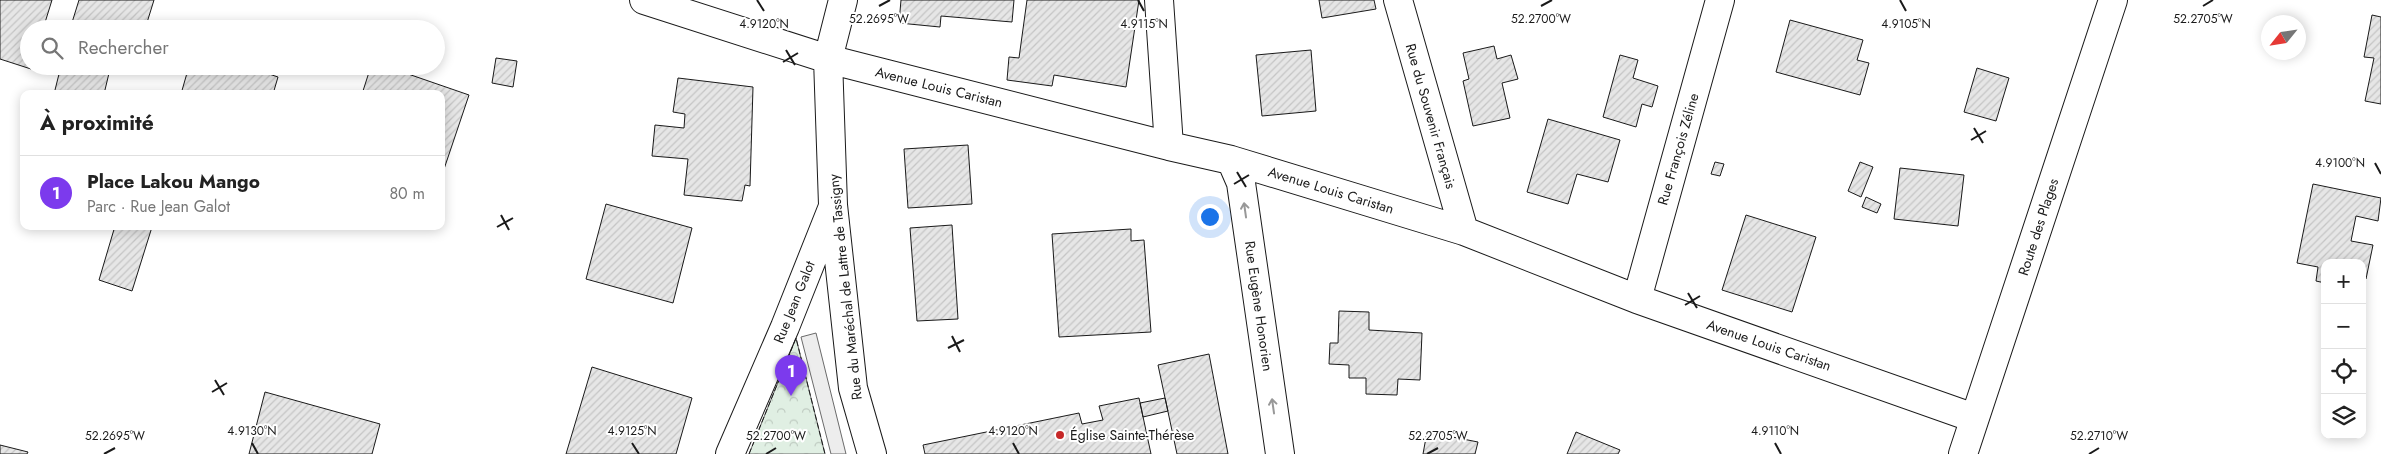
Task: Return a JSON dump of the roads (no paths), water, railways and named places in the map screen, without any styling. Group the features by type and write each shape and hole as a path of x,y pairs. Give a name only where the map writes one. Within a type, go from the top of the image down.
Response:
{"street":[{"name":"Avenue Louis Caristan","path":"644,0 828,59 1231,160 1464,231 1637,299 1974,418"},
{"name":"Rue du Maréchal de Lattre de Tassigny","path":"843,0 828,59 833,205 853,388 872,454"},
{"path":"1159,0 1169,146"},
{"name":"Rue du Souvenir Français","path":"1398,0 1464,231"},
{"name":"Rue François Zéline","path":"1637,299 1720,0"},
{"name":"Route des Plages","path":"1963,454 2113,0"},
{"name":"Rue Eugène Honorien","path":"1231,160 1241,183 1280,454"},
{"name":"Rue Jean Galot","path":"730,454 785,328 833,205"}],"place":[{"name":"Place Lakou Mango","path":"791,396"},
{"name":"Église Sainte-Thérèse","path":"1060,435"}]}
